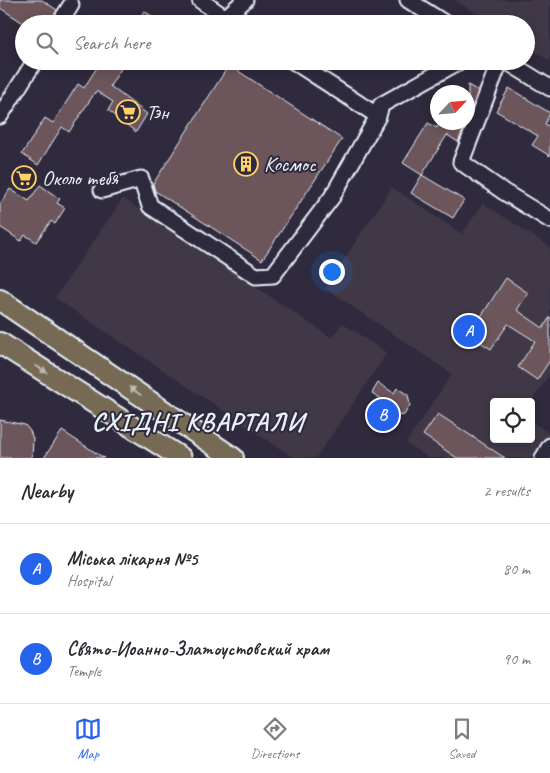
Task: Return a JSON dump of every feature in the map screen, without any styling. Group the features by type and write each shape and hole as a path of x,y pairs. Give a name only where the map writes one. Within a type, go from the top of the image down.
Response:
{"main road":[{"path":"0,300 233,458"},
{"path":"0,343 181,458"}],"lane":[{"path":"200,0 221,15"},
{"path":"234,15 245,0"},
{"path":"408,0 432,15"},
{"path":"65,15 71,5"},
{"path":"0,116 29,70"},
{"path":"307,70 378,116"},
{"path":"102,190 141,178 150,206 256,276 273,275 332,197 378,116 381,105 444,70"},
{"path":"497,70 462,162 504,192 550,220"},
{"path":"521,70 550,88"},
{"path":"543,458 550,446"}],"shaded area":[{"path":"455,0 550,0 550,61 535,52 535,15 478,15"},
{"path":"392,187 462,234 483,203 550,247 550,374 534,398 490,398 490,443 535,443 535,424 550,434 550,458 428,458 406,443 452,374 325,288"},
{"path":"123,198 332,338 342,323 387,353 316,458 294,458 55,298"}],"building":[{"path":"0,0 42,0 57,10 54,15 15,15 15,18 0,8"},
{"path":"144,11 150,15 142,15"},
{"path":"95,70 120,70 110,86 147,114 136,132 108,110 113,102 96,91 69,132 62,127 38,165 22,154 45,118 53,123 78,84 84,88"},
{"name":"Космос","path":"226,70 237,70 342,139 262,260 155,191 153,184"},
{"path":"509,88 550,113 545,124 550,127 550,156 532,145 538,136 496,111"},
{"path":"428,123 430,124 430,130 463,130 458,142 447,135 422,175 403,163"},
{"path":"422,175 464,200 453,218 411,193"},
{"path":"40,185 60,199 57,203 65,208 55,224 51,221 36,242 25,235 21,241 0,227 0,204 10,189 29,201"},
{"path":"506,278 528,293 517,310 543,328 550,317 550,360 537,380 518,367 535,341 508,324 491,349 469,335"},
{"path":"378,383 394,393 397,388 408,395 410,405 404,415 397,416 384,409 388,403 372,393"},
{"path":"438,414 505,458 457,458 423,435"},
{"path":"0,420 25,425 33,439 32,458 0,458"},
{"path":"62,431 104,458 44,458"}],"place":[{"name":"Тэн","path":"128,112"},
{"name":"Космос","path":"246,164"},
{"name":"Около тебя","path":"24,178"},
{"name":"Міська лікарня №5","path":"469,331"},
{"name":"Свято-Иоанно-Златоустовский храм","path":"383,415"}],"district":[{"name":"СХІДНІ КВАРТАЛИ","path":"198,421"}]}
